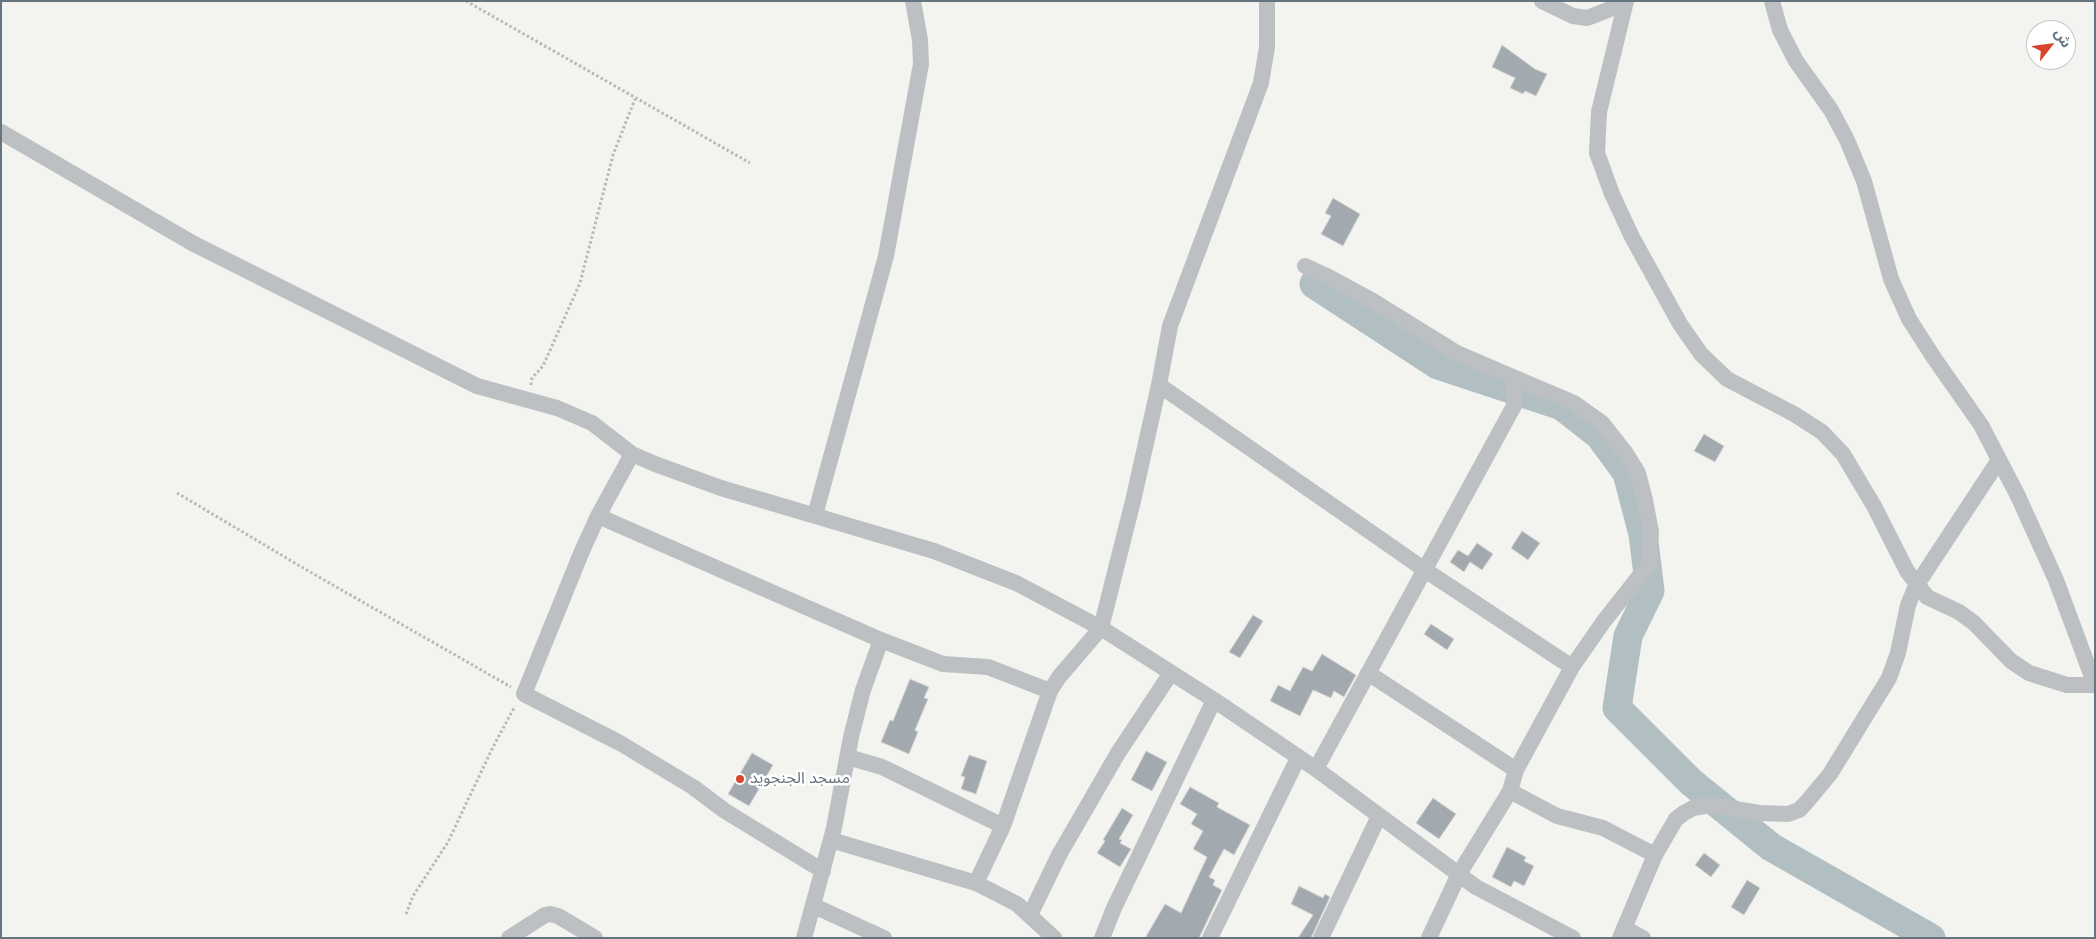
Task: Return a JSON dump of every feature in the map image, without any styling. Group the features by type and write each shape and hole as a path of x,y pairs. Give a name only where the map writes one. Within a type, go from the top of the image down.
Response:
{"street":[{"path":"814,515 886,256 921,64 920,40 913,1"},
{"path":"976,883 1003,826 1050,691 1059,677 1101,628 1133,501 1170,326 1261,83 1267,47 1267,1"},
{"path":"1542,1 1574,16 1587,18 1624,1"},
{"path":"1624,1 1600,112 1597,131 1597,153 1612,194 1632,237 1680,324 1701,354 1727,379 1794,414 1822,432 1844,454 1874,506 1907,571 1916,586 1927,597 1959,612 1974,624 2011,661 2029,673 2066,685 2095,685 2056,580 1999,460 1981,425 1909,319 1891,279 1864,181 1847,140 1831,110 1796,61 1780,30 1772,1"},
{"path":"1,132 203,249 477,386 557,408 592,423 632,454 655,464 721,488 934,550 1016,584 1101,628 1214,700 1316,769 1493,897 1573,938"},
{"path":"1305,266 1373,300 1457,353 1574,404 1602,423 1625,452 1638,473 1651,532 1649,564 1604,621 1572,667 1516,770 1510,791 1460,874 1429,938"},
{"path":"1316,769 1515,404 1513,378"},
{"path":"1159,385 1425,570 1572,667"},
{"path":"632,454 598,516 524,694 620,743 822,871"},
{"path":"1642,938 1622,933 1655,854 1676,819 1692,808 1711,806 1759,813 1788,814 1799,810 1806,804 1830,774 1889,678 1898,654 1908,605 1916,586 1999,460"},
{"path":"598,516 881,640 942,664 988,667 1050,691"},
{"path":"804,938 831,840 866,679 881,640"},
{"path":"1030,915 1059,855 1118,753 1171,673"},
{"path":"1368,673 1516,770"},
{"path":"1102,938 1114,908 1214,700"},
{"path":"848,757 882,767 1003,826"},
{"path":"1210,938 1298,758"},
{"path":"1510,791 1557,816 1603,828 1655,854"},
{"path":"1321,938 1379,816"},
{"path":"831,840 976,883 1008,898 1030,915 1054,938"},
{"path":"814,906 884,938"},
{"path":"509,938 550,914 558,916 595,938"}],"path":[{"path":"466,1 750,163"},
{"path":"528,400 532,378 544,366 580,283 613,155 635,98"},
{"path":"176,493 524,694 510,712 448,842 413,896 406,914"}],"building":[{"path":"1502,45 1535,69 1547,74 1536,96 1525,91 1523,94 1510,88 1515,78 1492,67"},
{"path":"1333,198 1360,214 1343,246 1321,234 1331,216 1325,213"},
{"path":"1704,434 1724,446 1715,462 1694,451"},
{"path":"1522,531 1540,543 1528,560 1511,548"},
{"path":"1477,543 1493,554 1482,570 1470,562 1464,572 1450,562 1458,550 1468,556"},
{"path":"1253,615 1263,621 1240,658 1229,652"},
{"path":"1431,624 1454,639 1447,650 1424,634"},
{"path":"1322,654 1356,675 1344,697 1334,691 1331,698 1313,690 1300,716 1270,701 1278,685 1290,691 1303,667 1312,671"},
{"path":"910,679 929,687 924,698 928,699 915,730 918,732 909,754 881,742 890,720 893,721"},
{"path":"1146,751 1167,762 1152,791 1131,780"},
{"path":"752,753 773,765 749,806 728,794"},
{"path":"969,755 987,761 976,794 961,789 965,777 961,776"},
{"path":"1190,787 1219,803 1217,807 1250,825 1234,855 1224,849 1209,877 1215,880 1213,885 1222,890 1199,938 1145,938 1165,904 1181,913 1207,857 1193,849 1203,831 1191,824 1197,814 1180,804"},
{"path":"1433,798 1456,814 1439,839 1416,823"},
{"path":"1122,808 1133,815 1119,839 1122,840 1120,843 1131,849 1120,867 1097,853"},
{"path":"1507,847 1526,857 1524,861 1534,866 1524,886 1514,881 1511,887 1492,877"},
{"path":"1704,853 1720,865 1711,877 1695,865"},
{"path":"1747,880 1760,888 1744,915 1731,907"},
{"path":"1299,886 1323,898 1325,894 1330,897 1311,938 1298,938 1313,915 1291,904"}],"waterway":[{"path":"1314,284 1438,365 1562,406 1599,435 1627,473 1643,534 1650,591 1628,636 1617,708 1691,782 1771,847 1931,938"}],"place":[{"name":"مسجد الجنجويد","path":"740,779"}]}
